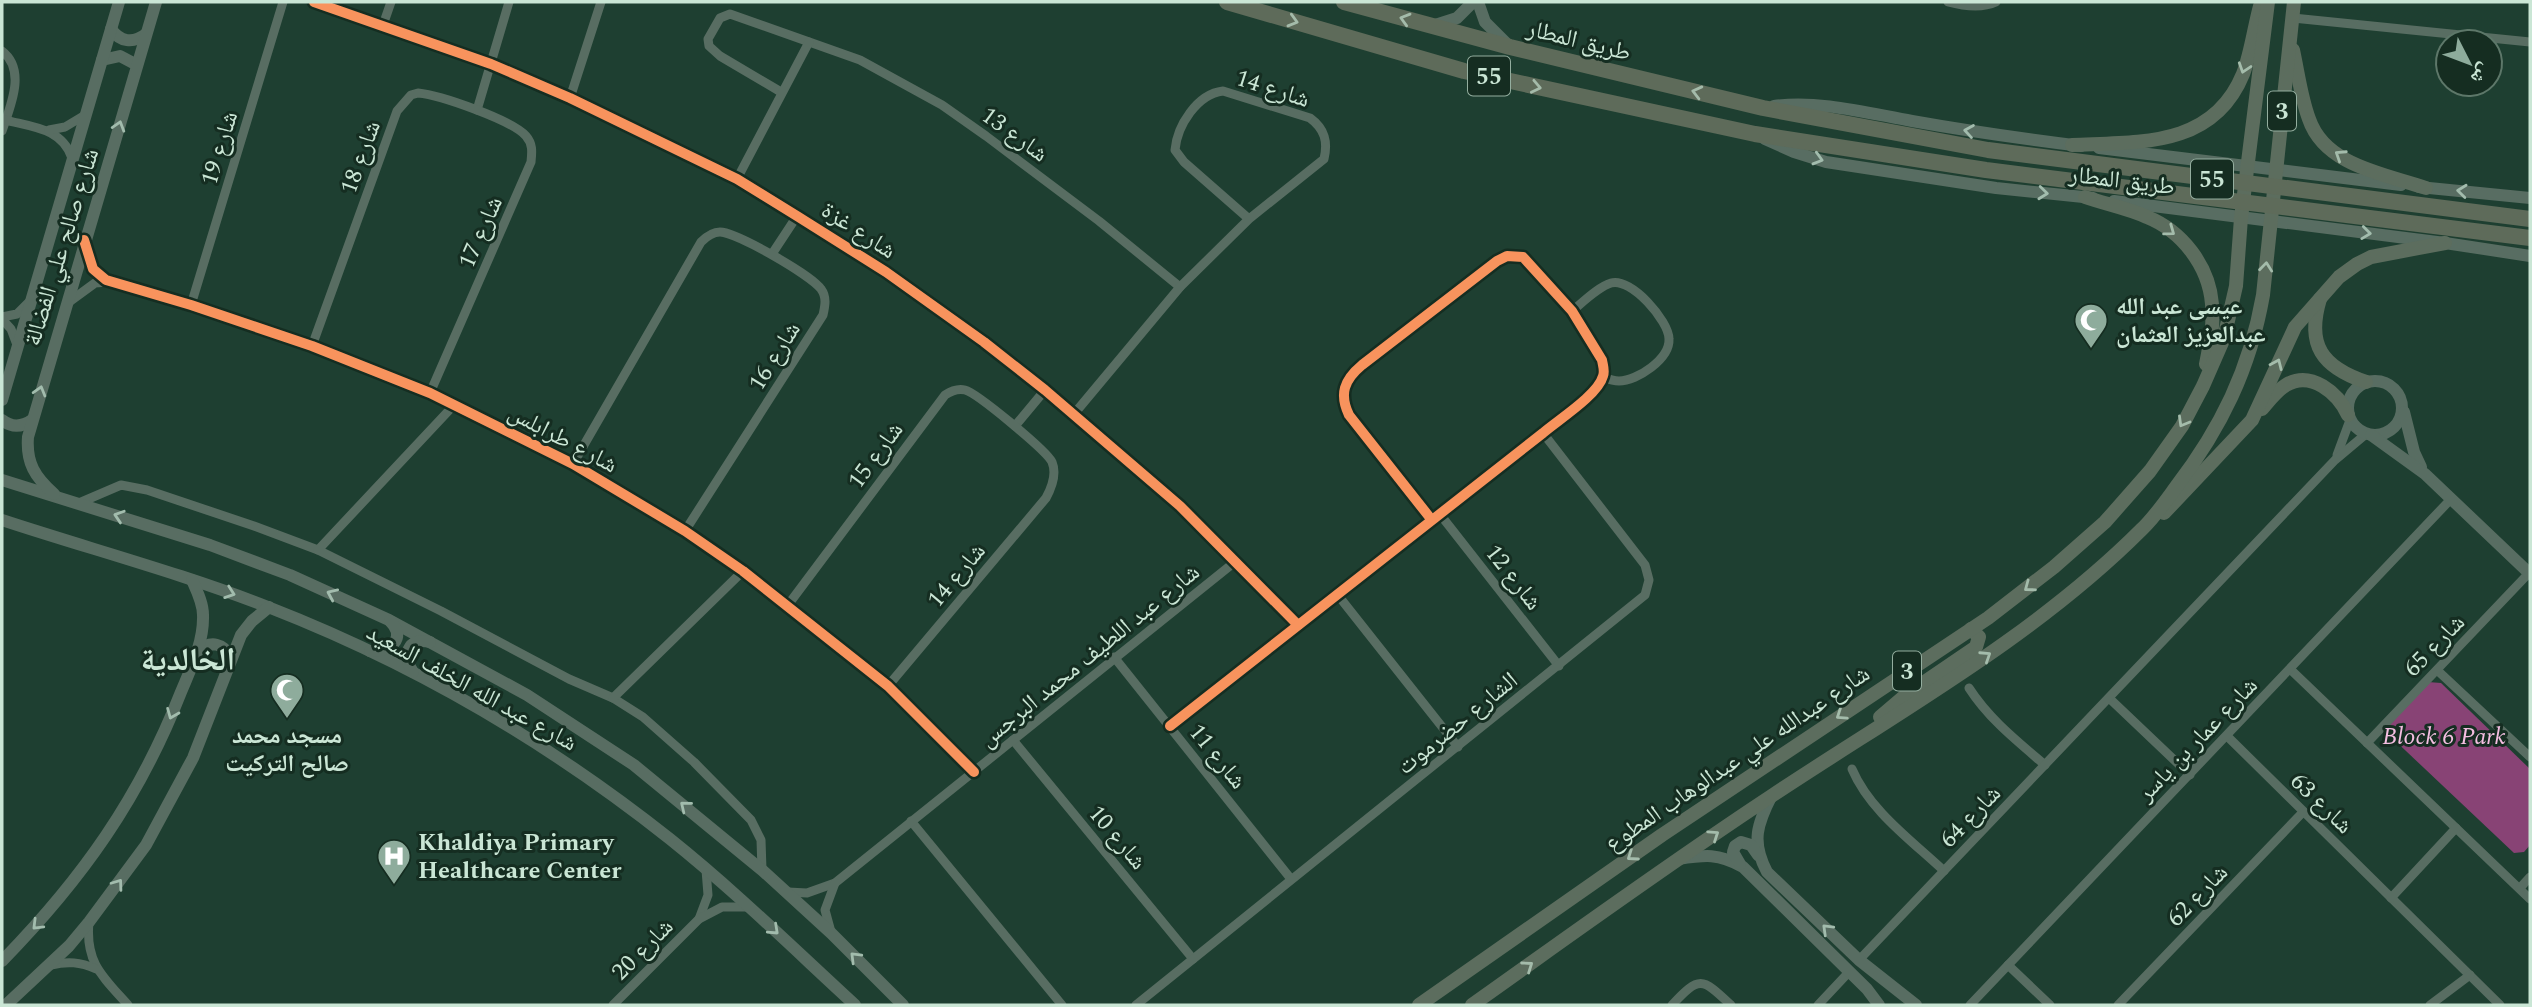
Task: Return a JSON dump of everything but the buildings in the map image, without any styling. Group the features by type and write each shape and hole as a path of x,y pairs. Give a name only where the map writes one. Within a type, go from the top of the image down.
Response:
{"highway":[{"name":"طريق المطار","path":"1227,2 1464,71 1755,134 1986,170 2530,238"},
{"name":"طريق المطار","path":"1344,2 1510,47 1763,108 1988,150 2530,219"}],"main road":[{"name":"شارع صالح علي الفضالة","path":"2,400 28,303 119,2"},
{"name":"شارع صالح علي الفضالة","path":"57,496 35,475 29,464 27,450 32,420 156,2"},
{"path":"1431,26 1457,18 1473,2"},
{"path":"1478,2 1485,22 1510,47"},
{"path":"2072,145 2154,141 2184,134 2208,120 2228,101 2243,74 2261,2"},
{"name":"3","path":"2241,218 2268,2"},
{"name":"3","path":"2270,221 2294,2"},
{"path":"111,29 120,38 127,40 141,38 146,34"},
{"path":"2290,38 2309,120 2320,139 2334,154 2355,165 2426,188"},
{"path":"102,60 120,56 137,65"},
{"name":"طريق المطار","path":"1763,108 1798,105 1835,108 2072,145 2530,198"},
{"name":"طريق المطار","path":"1755,134 1794,152 1826,162 1996,188 2085,197 2530,256"},
{"path":"2179,210 2194,199 2198,180 2189,163 2181,158"},
{"path":"2337,230 2332,221 2330,201 2334,192 2351,179"},
{"name":"3","path":"2085,197 2147,217 2168,228 2183,241 2198,261 2209,285 2213,305 2203,386"},
{"name":"شارع عبدالله علي عبدالوهاب المطوع","path":"1419,1005 1662,835 1971,629 2054,568 2105,522 2150,471 2182,426 2203,386 2224,338 2236,286 2241,218"},
{"name":"شارع عبدالله علي عبدالوهاب المطوع","path":"1472,1005 1772,795 2003,644 2062,600 2143,528 2200,456 2230,402 2257,326 2270,221"},
{"path":"2252,420 2295,327 2339,277 2365,259 2445,243"},
{"path":"2320,297 2314,324 2316,343 2334,366 2348,376 2366,382 2387,383 2399,393 2406,429 2425,474"},
{"path":"2143,528 2179,500 2278,391 2290,383 2300,381 2319,384 2335,394 2357,429 2425,474 2530,574"},
{"path":"2349,418 2351,395 2366,382"},
{"path":"2368,435 2385,434 2394,428 2402,415 2403,404"},
{"path":"2,420 13,426 20,426 32,420"},
{"name":"شارع عبد الله الخلف السعيد","path":"2,480 210,545 290,575 433,642 527,695 634,765 762,870 831,933 898,1002"},
{"name":"شارع عبد الله الخلف السعيد","path":"2,520 269,607 413,672 555,755 609,793 706,870 855,1005"},
{"path":"2,961 45,917 118,821 163,738 197,651 203,615 200,598 192,580"},
{"path":"6,1005 51,965 89,922 146,845 193,758 241,635 251,621 269,607"},
{"path":"370,651 382,652 395,642 395,626 389,620"},
{"path":"1863,736 1899,700 1976,647 1979,637 1971,629"},
{"path":"413,672 407,664 407,653 413,644 423,640 433,642"},
{"path":"197,651 212,643 221,645 231,658"},
{"path":"1758,856 1757,840 1761,818 1772,795"},
{"path":"1879,1005 1742,867 1733,852 1735,846 1741,842 1751,845 1767,872 1878,978 1911,1001"},
{"path":"1678,859 1707,855 1726,858 1742,867"},
{"path":"2,997 17,995"},
{"path":"1886,1005 1894,996 1911,1001"}],"street":[{"name":"شارع 19","path":"191,305 283,2"},
{"name":"شارع غزة","path":"314,2 491,64 570,98 737,179 886,272 984,342 1074,414 1180,506 1298,625"},
{"path":"383,24 391,2"},
{"path":"477,110 509,2"},
{"path":"570,98 601,2"},
{"path":"1948,2 1964,6 1989,5 1996,2"},
{"name":"شارع 13","path":"781,92 709,46 708,39 713,26 720,18 730,14 860,60 942,105 1099,221 1180,288"},
{"path":"2292,18 2530,42"},
{"path":"737,179 810,42"},
{"path":"2,51 10,58 15,73 2,131"},
{"name":"شارع 14","path":"1074,414 1180,288 1249,219 1324,159 1325,136 1318,124 1310,118 1223,91 1215,92 1199,102 1182,124 1176,138 1175,150 1184,162 1249,219"},
{"name":"شارع 18","path":"312,346 397,111 411,96 418,93 477,110"},
{"name":"شارع 17","path":"430,394 531,162 533,150 527,136 521,131 477,110"},
{"path":"47,130 65,127 85,115"},
{"path":"5,120 47,130 61,139 72,158"},
{"path":"573,464 701,242 718,232 726,233 772,254 797,216"},
{"path":"84,240 93,269 113,283"},
{"name":"شارع 16","path":"685,531 823,315 825,298 819,286 772,254"},
{"path":"1170,726 1543,433 1589,395 1603,377 1601,360 1572,311 1527,260 1516,255 1507,256 1487,269 1362,365 1346,381 1343,403 1349,415 1435,516"},
{"name":"شارع طرابلس","path":"113,283 191,305 312,346 430,394 573,464 685,531 743,570 888,686 974,772"},
{"path":"65,306 84,289 95,284 113,283"},
{"path":"1572,311 1610,283 1623,283 1642,297 1667,330 1670,340 1667,350 1640,375 1618,382 1603,377"},
{"path":"16,345 11,330 2,318 17,314 28,303"},
{"name":"شارع 15","path":"788,605 945,396 957,389 969,391 1015,426"},
{"path":"1015,426 1045,390"},
{"path":"318,550 454,405"},
{"name":"شارع 64","path":"2335,460 2349,418"},
{"name":"شارع 14","path":"888,686 1046,498 1052,487 1054,469 1051,460 1015,426"},
{"name":"الشارع حضرموت","path":"1136,1005 1642,601 1649,580 1645,565 1543,433"},
{"name":"شارع 64","path":"1859,960 2335,460 2368,435"},
{"name":"شارع عبد الله الخلف السعيد","path":"79,503 121,485 147,490 254,526 318,550 569,679 613,698 643,717 684,752 751,820 761,840 762,870"},
{"name":"شارع عمار بن ياسر","path":"1970,1005 2451,499"},
{"name":"شارع 12","path":"1435,516 1559,666"},
{"name":"شارع عبد اللطيف محمد البرجس","path":"788,892 807,893 835,884 1236,561"},
{"path":"613,698 743,570"},
{"name":"شارع 65","path":"2367,743 2530,574"},
{"path":"1337,594 1458,747"},
{"name":"شارع 11","path":"1114,657 1291,879"},
{"path":"2290,669 2530,898"},
{"path":"2437,670 2530,757"},
{"path":"1969,688 1994,722 2045,765"},
{"path":"2109,698 2190,775"},
{"name":"شارع 63","path":"2227,737 2500,1005"},
{"name":"شارع 10","path":"1013,740 1193,959"},
{"path":"1852,769 1865,795 1874,806 1944,871"},
{"name":"شارع 62","path":"2118,1005 2303,812"},
{"path":"911,821 1062,1005"},
{"path":"2391,898 2456,828"},
{"name":"شارع 20","path":"699,919 708,895 706,870"},
{"path":"2520,888 2530,877"},
{"path":"831,933 825,910 835,884"},
{"name":"شارع 20","path":"613,1005 699,919 722,907 748,907"},
{"path":"89,922 90,954 96,970"},
{"path":"51,965 66,961 82,963 96,970 128,1005"},
{"path":"2008,965 2050,1005"},
{"path":"1818,1005 1849,972"},
{"path":"2430,1005 2470,975"},
{"path":"1672,1005 1692,985 1708,984 1731,1005"}],"green space":[{"name":"Block 6 Park","path":"2428,682 2441,683 2530,769 2530,845 2524,852 2514,853 2388,734 2388,722"}],"cycle path":[{"path":"314,2 491,64 570,98 737,179 886,272 984,342 1045,390 1180,506 1298,625"},
{"path":"84,240 93,269 106,280 191,305 312,346 430,393 573,464 685,531 743,571 888,686 974,772"},
{"path":"1170,726 1594,391 1603,376 1602,360 1572,311 1523,257 1507,256 1497,261 1362,365 1347,382 1344,400 1349,415 1431,519"}],"place":[{"name":"عيسى عبد الله عبدالعزيز العثمان","path":"2091,350"},
{"name":"مسجد محمد صالح التركيت","path":"287,720"},
{"name":"Khaldiya Primary Healthcare Center","path":"394,886"}],"district":[{"name":"الخالدية","path":"188,659"}]}
